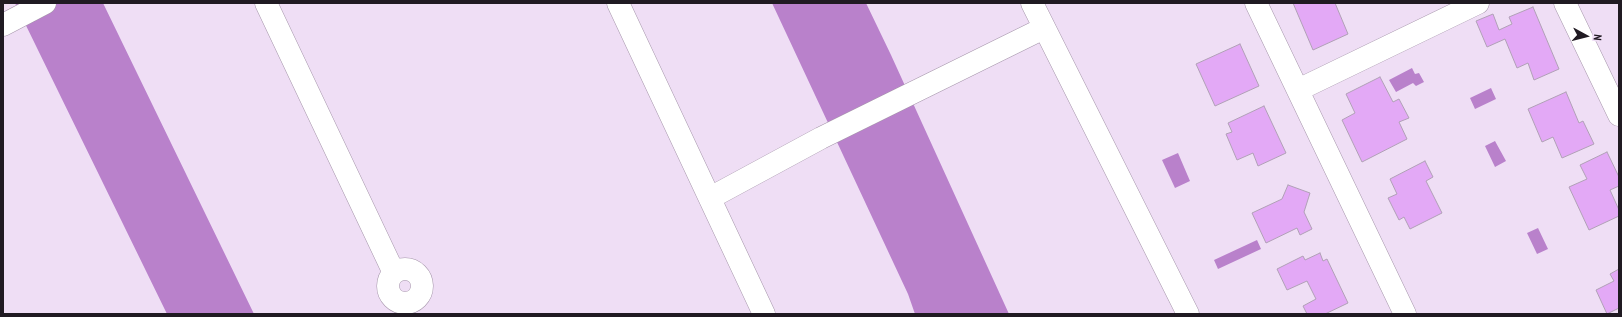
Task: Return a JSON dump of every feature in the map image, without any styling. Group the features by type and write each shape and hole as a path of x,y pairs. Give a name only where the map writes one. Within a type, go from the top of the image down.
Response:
{"street":[{"path":"3,25 45,3"},
{"path":"266,3 394,273"},
{"path":"618,3 764,314"},
{"path":"1032,3 1188,314"},
{"path":"1256,3 1405,314"},
{"path":"1298,90 1478,3"},
{"path":"1565,3 1619,115"},
{"path":"710,198 821,138 1044,28"}],"shaded area":[{"path":"15,3 103,3 254,314 167,314"},
{"path":"772,3 866,3 1009,314 915,314 908,294"},
{"path":"1412,68 1415,74 1419,73 1424,82 1416,86 1413,83 1396,92 1389,80"},
{"path":"1491,88 1496,99 1475,109 1470,98"},
{"path":"1495,141 1506,161 1495,167 1485,146"},
{"path":"1178,153 1190,181 1175,188 1162,160"},
{"path":"1538,228 1548,249 1537,254 1527,233"},
{"path":"1257,240 1261,249 1218,269 1214,260"}],"building":[{"path":"1293,3 1335,3 1348,34 1313,50"},
{"path":"1533,7 1559,69 1534,80 1528,63 1517,68 1505,39 1487,47 1476,21 1493,14 1499,30 1512,24 1509,17"},
{"path":"1240,44 1259,86 1215,106 1196,64"},
{"path":"1380,77 1393,102 1399,99 1409,118 1399,122 1407,139 1362,162 1342,120 1355,113 1346,94"},
{"path":"1566,92 1579,123 1583,121 1594,144 1562,158 1553,137 1542,142 1528,109"},
{"path":"1264,106 1286,153 1258,166 1253,153 1237,160 1226,134 1232,132 1228,123"},
{"path":"1607,152 1619,177 1619,186 1610,190 1619,210 1619,216 1589,230 1569,187 1587,179 1580,165"},
{"path":"1425,161 1433,177 1426,181 1442,213 1410,229 1404,217 1399,220 1388,198 1397,194 1390,179"},
{"path":"1288,185 1310,193 1304,212 1312,229 1300,235 1297,228 1266,243 1252,213 1282,199"},
{"path":"1320,253 1323,261 1327,259 1348,303 1325,314 1307,314 1303,306 1316,299 1307,281 1287,290 1277,269 1303,256 1305,260"},
{"path":"1619,269 1619,308 1607,314 1596,290 1614,281 1610,274"}]}
